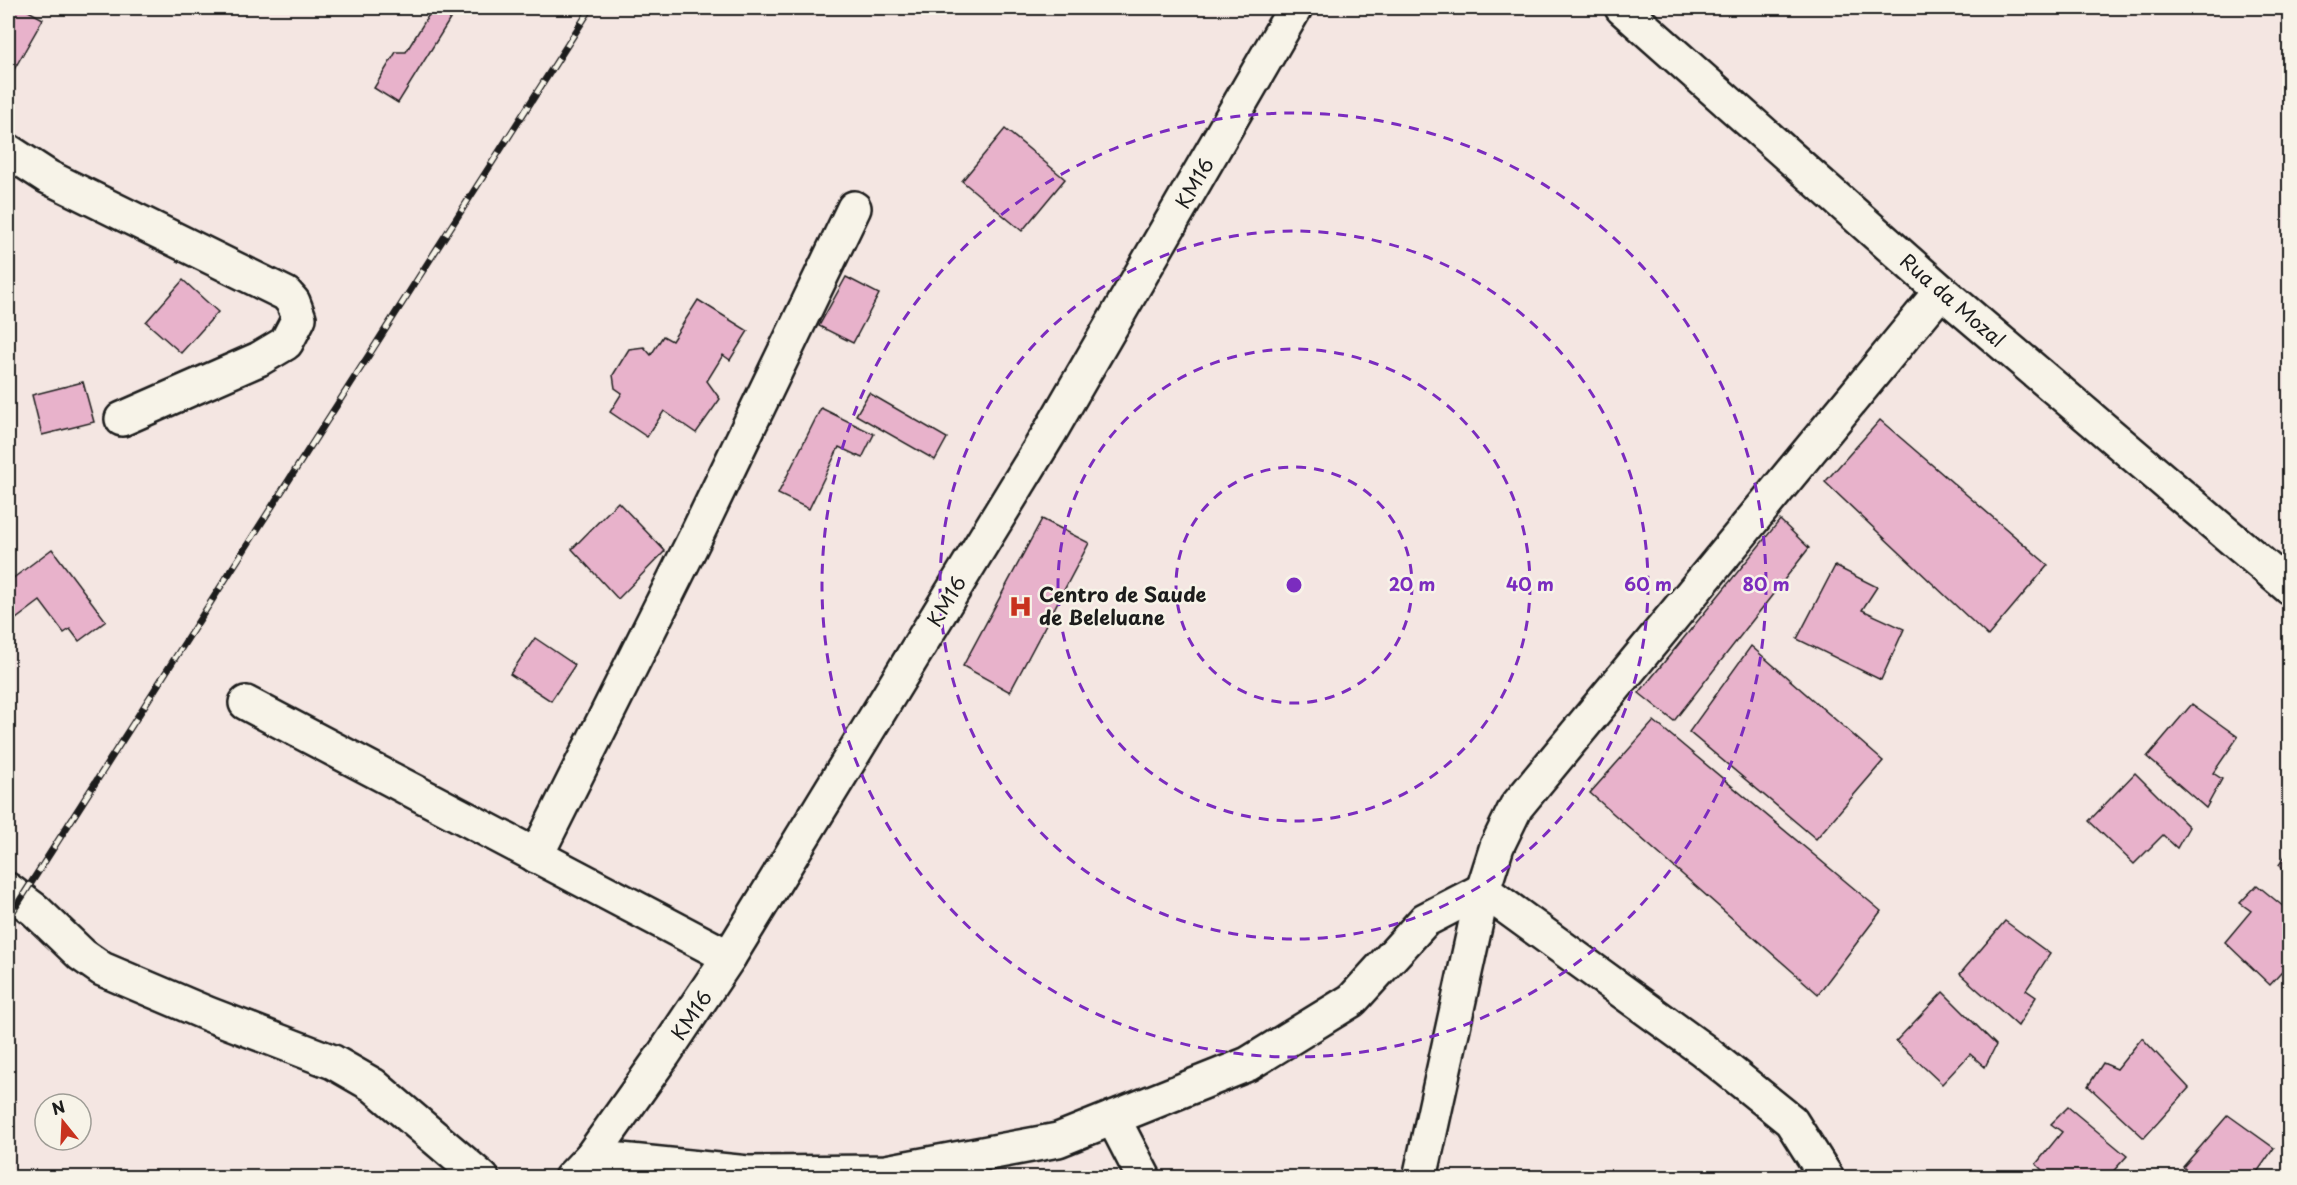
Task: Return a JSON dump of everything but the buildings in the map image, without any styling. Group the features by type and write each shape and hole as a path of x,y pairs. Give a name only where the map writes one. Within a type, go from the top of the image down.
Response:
{"street":[{"name":"KM16","path":"581,1167 664,1054 729,957 1050,432 1295,8"},
{"name":"Rua da Mozal","path":"1622,8 1941,291 2289,588"},
{"path":"8,151 48,177 286,294 293,302 299,318 286,343 259,359 122,419"},
{"path":"536,856 697,534 854,208"},
{"path":"1420,1178 1483,890 1497,846 1516,807 1941,291"},
{"path":"246,703 729,957"},
{"path":"8,890 35,910 82,955 102,969 208,1014 333,1062 373,1085 482,1178"},
{"path":"581,1167 748,1173 886,1172 1058,1140 1248,1064 1352,1000 1425,920 1483,890"},
{"path":"1483,890 1703,1050 1791,1121 1827,1178"},
{"path":"1113,1118 1144,1178"}],"railway":[{"path":"8,919 591,8"}],"place":[{"name":"Centro de Saude de Beleluane","path":"1021,606"}]}
